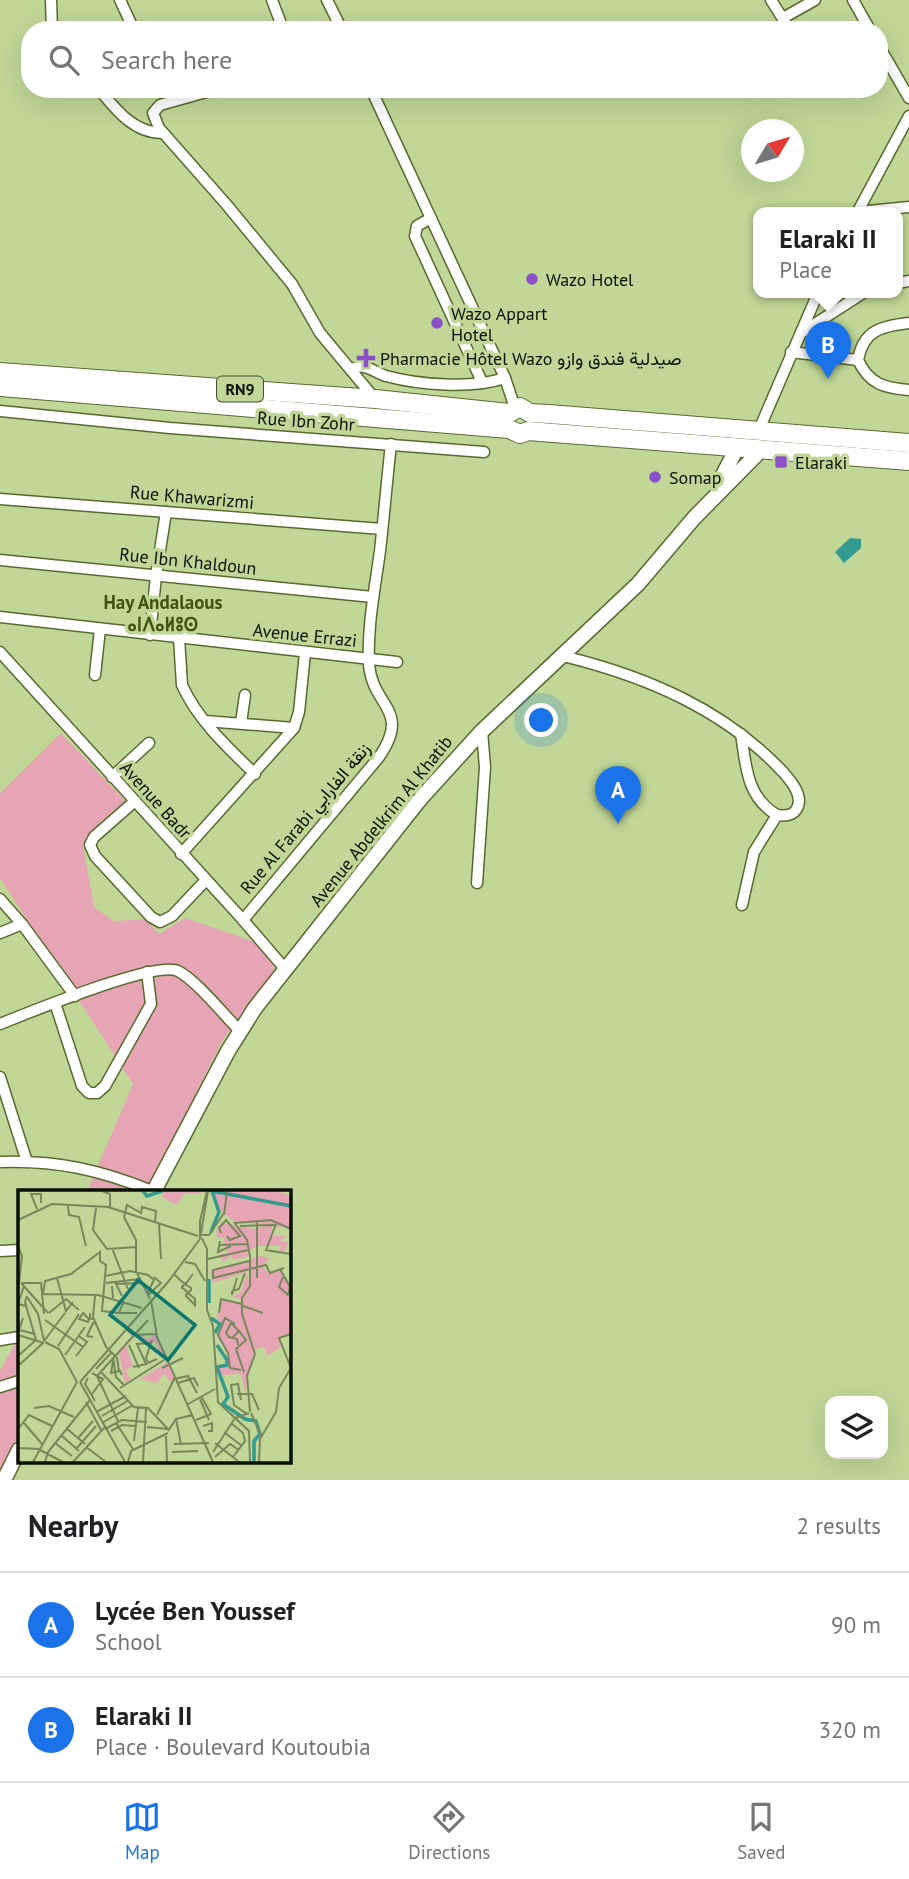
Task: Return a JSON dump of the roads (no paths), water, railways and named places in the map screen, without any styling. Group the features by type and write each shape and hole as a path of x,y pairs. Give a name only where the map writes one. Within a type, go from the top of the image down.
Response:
{"main road":[{"name":"RN9","path":"0,372 375,399 760,441 909,461"},
{"name":"RN9","path":"0,387 516,415 533,421 528,432 737,448 760,441 909,443"}],"street":[{"path":"51,0 52,21"},
{"path":"120,0 130,21"},
{"path":"272,0 280,21"},
{"path":"327,0 338,21"},
{"path":"771,0 785,21"},
{"path":"783,18 815,0"},
{"path":"853,0 865,21"},
{"path":"888,62 909,98"},
{"path":"108,98 135,126 147,132 163,133"},
{"path":"184,98 155,109 152,116 163,133 284,274 320,332 375,399"},
{"path":"375,98 505,378 516,415"},
{"path":"861,207 905,132 909,116"},
{"path":"431,218 417,226 415,236 482,382"},
{"path":"760,441 791,352 816,298"},
{"path":"800,333 855,298"},
{"path":"909,323 882,327 874,331 862,344 858,360 872,381 887,388 909,390"},
{"path":"791,352 858,360"},
{"path":"351,370 356,366 363,366 382,375 418,382 482,382 505,378"},
{"name":"Rue Ibn Zohr","path":"0,411 170,428 484,452"},
{"name":"Avenue Abdelkrim Al Khatib","path":"154,1190 240,1031 421,798 482,731 643,579 722,488 734,479 760,441"},
{"name":"Rue Al Farabi زنقة الفارابي","path":"243,920 386,747 393,728 392,719 375,686 369,659 373,597 391,444"},
{"name":"Avenue Abdelkrim Al Khatib","path":"722,488 723,475 737,448"},
{"name":"Rue Khawarizmi","path":"0,499 382,529"},
{"path":"150,635 166,512"},
{"name":"Rue Ibn Khaldoun","path":"0,560 373,597"},
{"name":"Avenue Errazi","path":"1,619 397,662"},
{"path":"95,675 100,629"},
{"path":"179,638 182,685 205,721 255,774"},
{"path":"181,854 294,728 299,712 305,653"},
{"name":"Avenue Badr","path":"1,654 286,970"},
{"path":"563,656 608,667 660,687 700,707 741,734 778,767 793,785 799,802 796,811 790,815 777,815 761,802 748,778 741,734"},
{"path":"241,723 245,695"},
{"path":"205,721 294,728"},
{"path":"477,883 485,767 482,731"},
{"path":"112,777 149,743"},
{"path":"135,801 94,837 90,845 96,856 151,918 160,922 172,916 206,880"},
{"path":"742,905 754,852 777,815"},
{"path":"0,899 22,924 75,996"},
{"path":"0,933 22,924"},
{"path":"0,1024 147,972 170,969 179,972 240,1031"},
{"path":"55,1003 82,1086 89,1093 97,1093 105,1086 150,1004 147,972"},
{"path":"0,1077 27,1162"},
{"path":"0,1162 67,1165 100,1172 150,1190"},
{"path":"0,1251 18,1250"},
{"path":"0,1340 18,1337"},
{"path":"0,1387 18,1381"},
{"path":"4,1480 18,1452"}],"water":[{"path":"850,538 861,539 861,548 844,563 835,552"}],"place":[{"name":"Wazo Hotel","path":"532,279"},
{"name":"Wazo Appart Hotel","path":"437,323"},
{"name":"Pharmacie Hôtel Wazo صيدلية فندق وازو","path":"366,358"},
{"name":"Elaraki II","path":"828,379"},
{"name":"Elaraki","path":"781,462"},
{"name":"Somap","path":"655,477"},
{"name":"Lycée Ben Youssef","path":"618,824"}],"district":[{"name":"Hay Andalaous ⴰⵏⴷⴰⵍⵓⵙ","path":"163,613"}]}
